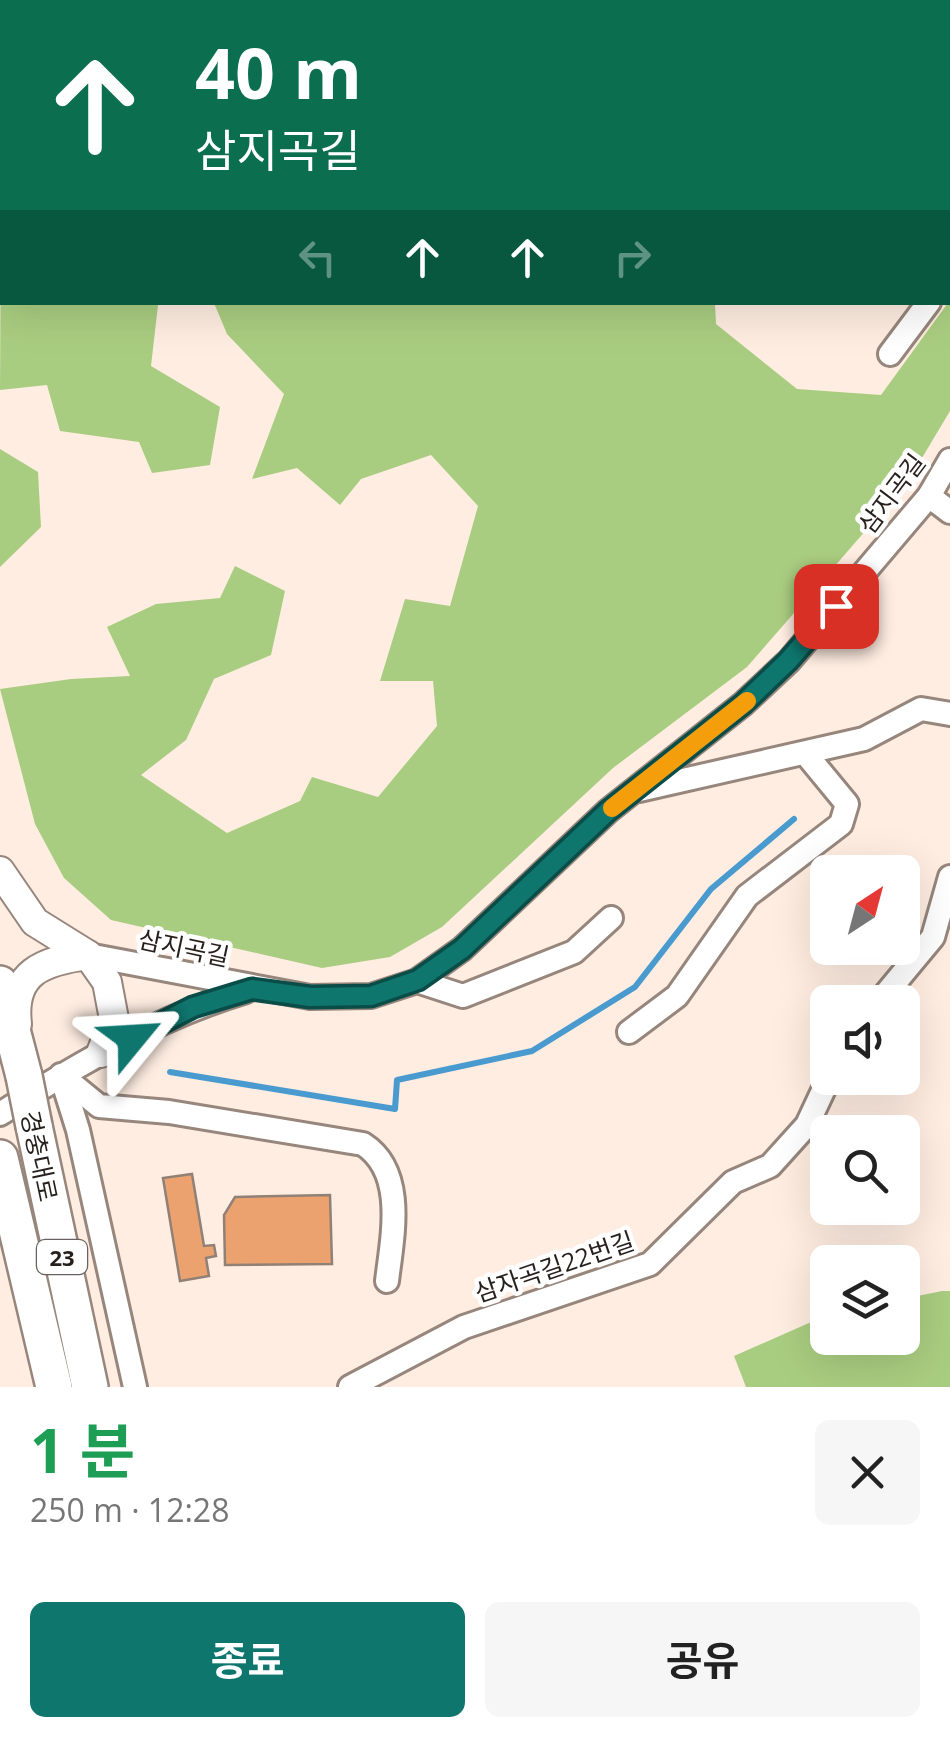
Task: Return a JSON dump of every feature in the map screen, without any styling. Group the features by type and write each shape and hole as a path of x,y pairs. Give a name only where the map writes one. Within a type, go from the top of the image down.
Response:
{"main road":[{"name":"경충대로","path":"0,984 24,1076 90,1387"},
{"name":"경충대로","path":"0,1158 54,1387"}],"street":[{"path":"890,354 927,305"},
{"name":"삼지곡길","path":"88,955 310,997 371,996 418,980 462,949 631,792 743,704 788,661 929,496 950,460"},
{"path":"929,496 950,512"},
{"path":"631,792 864,739 921,709 950,714"},
{"path":"630,1032 676,996 747,896 841,824 847,804 805,752"},
{"path":"0,871 35,922 88,955 107,982 114,1020 101,1053"},
{"path":"893,985 933,937 950,877"},
{"path":"418,980 463,996 574,952 611,918"},
{"path":"24,1076 16,1014 19,991 39,967 58,959 88,955"},
{"path":"0,1114 61,1075 193,1007 252,989"},
{"path":"61,1075 99,1106 169,1112 363,1144 373,1150 392,1193 394,1217 387,1281"},
{"path":"61,1075 78,1130 135,1387"},
{"name":"삼자곡길22번길","path":"350,1387 464,1327 650,1264 733,1182 770,1166 807,1125 821,1095"}],"green space":[{"path":"0,305 158,305 151,366 220,407 210,465 152,473 139,442 60,431 47,385 0,390"},
{"path":"215,305 715,305 716,324 797,389 881,395 950,305 950,411 907,483 747,667 613,768 442,927 390,957 322,968 111,920 64,878 35,824 0,689 130,676 107,627 156,604 220,598 235,566 285,591 271,655 214,679 186,740 141,775 227,833 300,801 312,777 378,797 437,726 433,681 380,681 405,599 450,606 478,506 431,455 361,479 340,505 297,468 252,479 284,394 227,334"},
{"path":"0,449 38,472 41,527 0,567"},
{"path":"950,1291 950,1387 746,1387 734,1356 810,1322 810,1355 920,1355 920,1296"}],"building":[{"path":"192,1174 204,1246 214,1245 216,1256 206,1258 209,1276 180,1281 163,1178"},
{"path":"330,1195 332,1264 225,1265 224,1215 235,1197"}],"waterway":[{"path":"170,1072 395,1109 397,1080 532,1051 635,987 711,889 794,819"}],"slow traffic":[{"path":"612,808 747,701"}],"route":[{"path":"132,1038 193,1007 252,989 310,997 371,996 418,980 462,949 608,811 743,704 788,661 836,606"}]}
